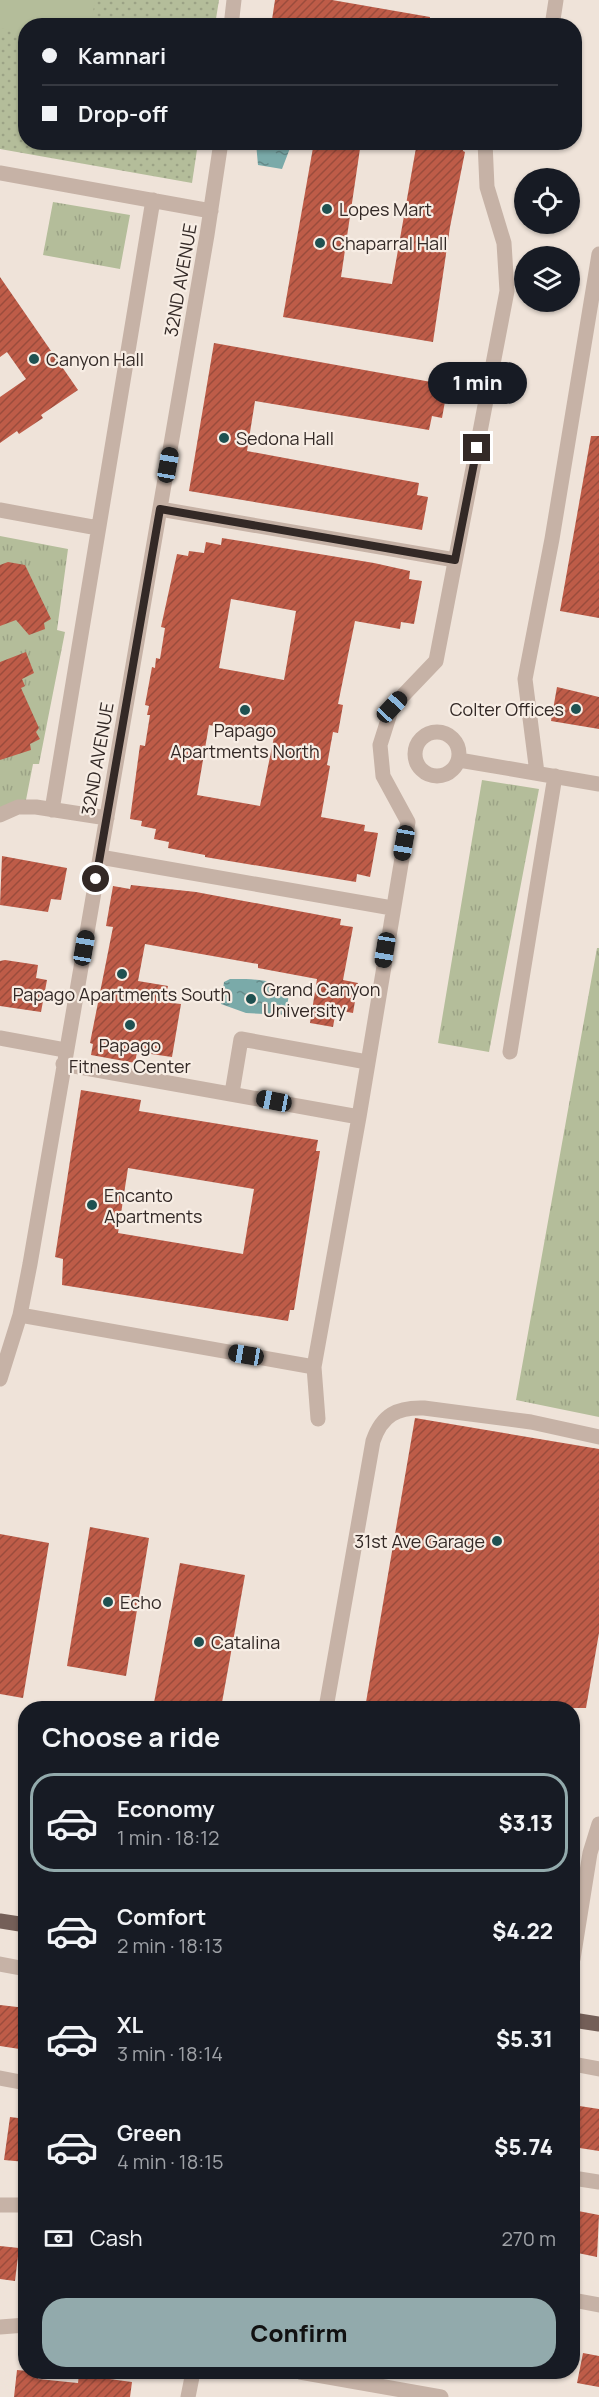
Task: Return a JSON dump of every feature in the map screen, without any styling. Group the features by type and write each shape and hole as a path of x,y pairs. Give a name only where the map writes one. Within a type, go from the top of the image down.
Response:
{"main road":[{"path":"0,1921 18,1924"},
{"path":"580,2021 599,2024"}],"street":[{"path":"232,18 234,0"},
{"path":"553,18 556,0"},
{"name":"32ND AVENUE","path":"0,1379 20,1315 107,819 220,150"},
{"path":"318,1419 315,1367 408,822 383,776 380,759 381,738 392,707 436,661 507,291 504,243 487,186 485,150"},
{"path":"0,173 211,211"},
{"path":"52,810 153,200"},
{"path":"537,773 525,680 594,305 599,254"},
{"path":"160,509 455,560"},
{"path":"0,510 98,528"},
{"path":"459,760 599,784"},
{"path":"510,1052 555,776"},
{"path":"0,815 18,807 107,819"},
{"path":"100,856 392,908"},
{"path":"0,1038 64,1057 359,1117"},
{"path":"232,1093 241,1039 368,1062"},
{"path":"20,1315 315,1367"},
{"path":"327,1701 373,1441 377,1429 385,1418 394,1411 424,1408 531,1422 599,1437"},
{"path":"580,1915 590,1852 599,1824"},
{"path":"0,1964 18,1967"},
{"path":"580,2065 599,2069"},
{"path":"0,2078 18,2081"},
{"path":"580,2179 599,2182"},
{"path":"0,2205 18,2205"},
{"path":"580,2301 599,2305"},
{"path":"0,2327 18,2326"},
{"path":"188,2397 192,2379"},
{"path":"339,2379 441,2397"}],"green space":[{"path":"0,0 219,0 216,18 18,18 18,150 197,150 192,183 0,149"},
{"path":"0,0 95,0 92,18 18,18 18,32 0,28"},
{"path":"53,202 130,215 120,269 43,255"},
{"path":"0,536 68,549 57,630 65,632 39,764 33,764 26,800 0,808"},
{"path":"482,780 539,789 489,1052 438,1043"},
{"path":"597,948 599,948 599,1417 516,1400"}],"water":[{"path":"257,150 289,150 282,169 258,165"},
{"path":"230,979 262,980 278,984 289,993 286,1015 246,1013 221,1004 224,982"}],"building":[{"path":"275,0 332,0 430,17 430,18 272,18"},
{"name":"Chaparral Hall","path":"313,150 360,150 341,277 392,284 416,150 463,150 465,152 450,227 433,342 283,317"},
{"name":"Canyon Hall","path":"0,277 78,390 41,415 43,418 19,434 17,431 0,443 0,397 26,379 7,352 0,357"},
{"name":"Sedona Hall","path":"214,343 448,385 442,418 432,416 429,430 255,401 247,451 419,483 417,495 428,497 422,530 189,491"},
{"path":"591,436 599,436 599,618 560,611"},
{"name":"Papago Apartments North","path":"222,538 374,563 410,571 409,579 422,581 414,624 401,622 400,629 355,621 338,704 343,705 338,733 333,732 327,765 330,766 321,817 365,825 364,831 378,833 370,877 357,874 356,882 205,857 205,855 168,848 169,842 154,839 156,829 141,826 142,821 130,819 140,745 145,746 150,715 147,715 149,706 145,705 152,667 155,668 156,658 160,659 165,628 161,627 177,554 188,556 189,551 204,553 206,542 221,545","holes":["231,599 296,611 284,680 219,668","209,725 274,737 260,806 197,795"]},
{"path":"8,562 25,565 51,619 44,623 45,629 29,635 16,620 0,626 0,565"},
{"path":"26,652 34,673 22,679 25,686 21,688 39,728 36,732 40,739 30,744 31,750 0,760 0,662"},
{"name":"Colter Offices","path":"557,687 599,697 599,729 551,721"},
{"path":"2,856 67,868 61,900 51,899 48,912 0,905"},
{"name":"Papago Apartments South","path":"131,885 196,892 341,919 340,925 353,927 343,980 358,983 353,1013 336,1010 333,1027 310,1023 317,979 258,968 258,964 145,944 138,981 168,986 167,991 174,992 172,1003 181,1004 172,1057 137,1052 135,1063 91,1055 93,1044 90,1043 113,927 106,926 113,886 130,889"},
{"path":"0,961 38,965 36,978 47,980 41,1012 0,1006"},
{"name":"Encanto Apartments","path":"81,1090 141,1100 139,1111 318,1140 316,1151 320,1151 294,1310 290,1310 288,1321 62,1285 63,1259 55,1257","holes":["128,1168 254,1189 243,1254 118,1233"]},
{"name":"31st Ave Garage","path":"415,1418 599,1449 599,1633 586,1708 580,1708 580,1701 366,1701"},
{"name":"Echo","path":"90,1527 149,1538 126,1676 67,1666"},
{"path":"0,1534 49,1543 23,1698 0,1694"},
{"name":"Catalina","path":"180,1563 245,1575 222,1701 154,1701"},
{"path":"0,2005 18,2007 18,2049 0,2046"},
{"path":"580,2106 599,2109 599,2151 580,2148"},
{"path":"10,2117 18,2118 18,2161 4,2160"},
{"path":"580,2211 599,2215 597,2257 580,2253"},
{"path":"0,2246 18,2248 15,2281 0,2279"},
{"path":"583,2353 599,2356 599,2387 577,2383 580,2379"},
{"path":"17,2370 18,2379 78,2383 78,2379 132,2382 130,2397 14,2397"}],"place":[{"name":"Lopes Mart","path":"327,209"},
{"name":"Chaparral Hall","path":"320,243"},
{"name":"Canyon Hall","path":"34,359"},
{"name":"Sedona Hall","path":"224,438"},
{"name":"Colter Offices","path":"576,709"},
{"name":"Papago Apartments North","path":"245,710"},
{"name":"Papago Apartments South","path":"122,974"},
{"name":"Grand Canyon University","path":"251,999"},
{"name":"Papago Fitness Center","path":"130,1025"},
{"name":"Encanto Apartments","path":"92,1205"},
{"name":"31st Ave Garage","path":"497,1541"},
{"name":"Echo","path":"108,1602"},
{"name":"Catalina","path":"199,1642"}],"route":[{"path":"96,879 160,509 455,560 477,448"}]}
